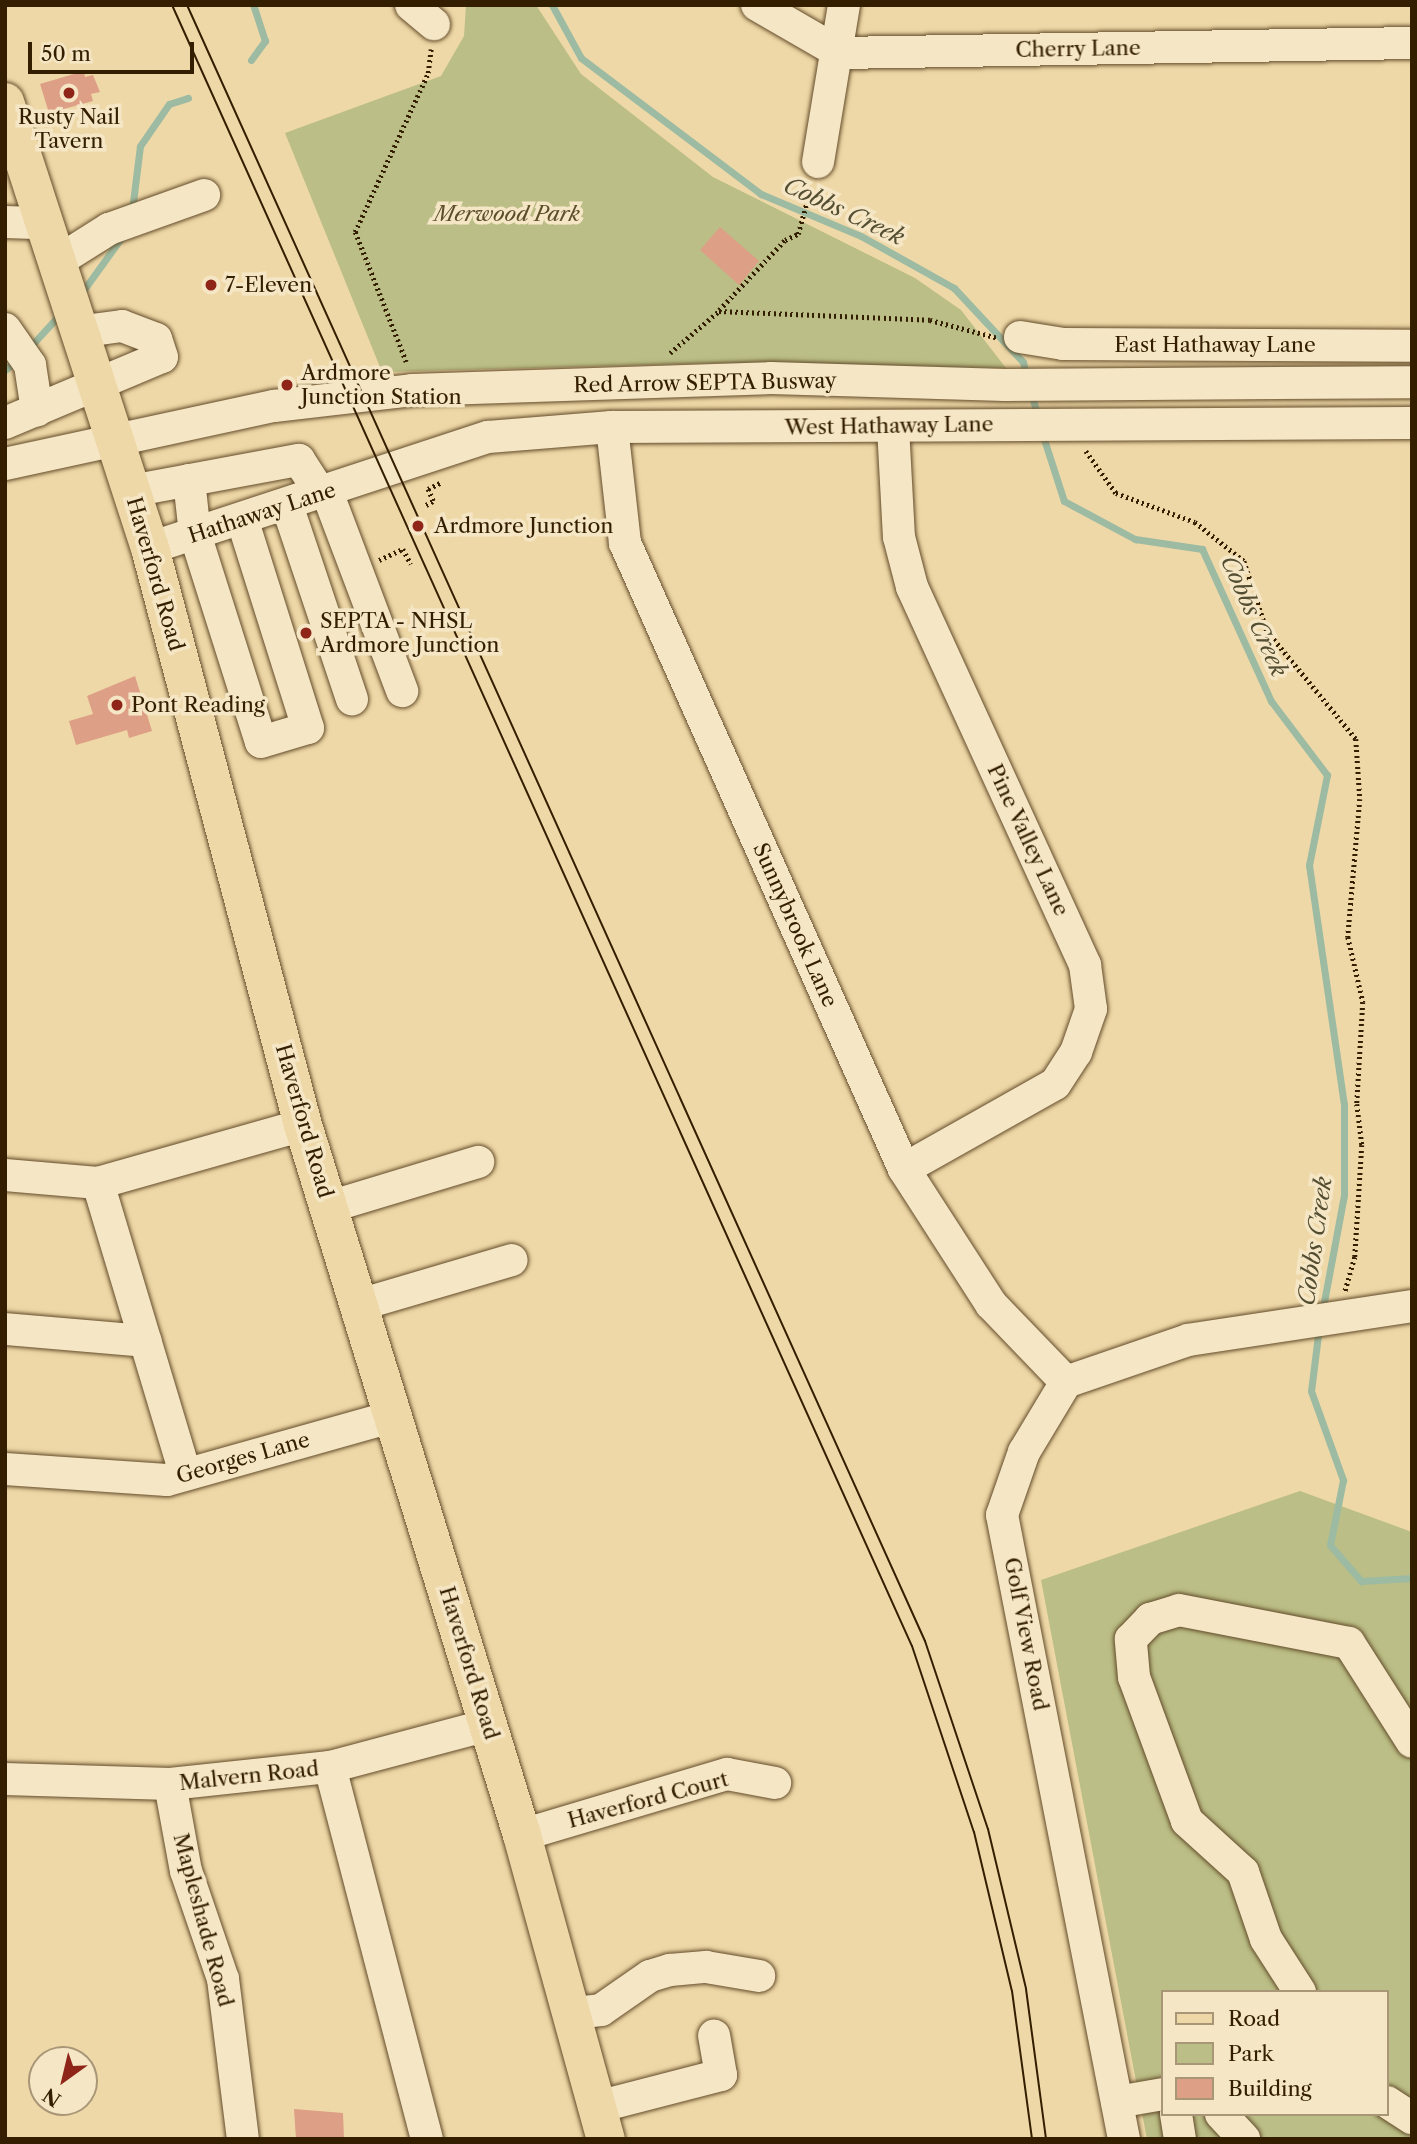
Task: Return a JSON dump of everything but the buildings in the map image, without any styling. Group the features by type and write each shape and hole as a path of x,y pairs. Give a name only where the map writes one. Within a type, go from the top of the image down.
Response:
{"main road":[{"name":"Haverford Road","path":"7,116 150,548 303,1125 522,1835 604,2123"}],"street":[{"path":"757,5 840,53"},
{"path":"814,175 840,53 844,5"},
{"name":"Cherry Lane","path":"840,53 1412,43"},
{"path":"5,423 162,357 156,339 67,302 109,229 142,222 204,195"},
{"path":"5,222 43,223"},
{"name":"East Hathaway Lane","path":"1020,337 1063,344 1412,346"},
{"path":"17,346 37,410"},
{"name":"Red Arrow SEPTA Busway","path":"5,464 112,436 274,406 412,390 771,378 1005,385 1412,382"},
{"name":"West Hathaway Lane","path":"374,477 488,437 612,427 1412,424"},
{"name":"Sunnybrook Lane","path":"612,427 625,543 904,1169 991,1304 1066,1382"},
{"name":"Pine Valley Lane","path":"893,427 899,537 912,587 1085,965 1091,1009 1076,1052 1055,1084 904,1169"},
{"path":"131,491 299,460 324,493 402,691"},
{"name":"Hathaway Lane","path":"150,548 374,477"},
{"path":"189,480 195,534 261,743 308,728 242,519"},
{"path":"287,505 352,699"},
{"path":"5,1175 98,1183 303,1125"},
{"path":"329,1207 478,1162"},
{"path":"98,1183 185,1474"},
{"path":"359,1305 512,1260"},
{"path":"1066,1382 1188,1340 1324,1316 1412,1306"},
{"path":"5,1329 145,1341"},
{"name":"Golf View Road","path":"1066,1382 1024,1452 1002,1514 1125,2139"},
{"name":"Georges Lane","path":"5,1469 167,1480 394,1416"},
{"path":"1299,1990 1266,1939 1242,1872 1187,1821 1134,1677 1131,1639 1150,1619 1179,1610 1349,1643 1412,1742"},
{"name":"Malvern Road","path":"5,1779 170,1784 330,1767 488,1726"},
{"path":"330,1767 427,2139"},
{"name":"Haverford Court","path":"522,1835 727,1774 775,1783"},
{"name":"Mapleshade Road","path":"170,1784 186,1871 223,1979 243,2139"},
{"path":"574,2013 601,2010 650,1976 670,1970 706,1967 759,1976"},
{"path":"604,2123 721,2075 714,2036"},
{"path":"1117,2102 1162,2094"},
{"path":"1389,2103 1412,2118"},
{"path":"1176,2116 1180,2139"},
{"path":"1223,2116 1244,2139"}],"path":[{"path":"416,362 402,362 355,232 428,73 423,15"},
{"path":"660,354 673,353 719,311 785,240 798,234 814,175"},
{"path":"719,311 930,320 985,339"},
{"path":"1052,424 1116,492 1195,522 1244,561 1267,631 1356,739 1360,799 1348,937 1363,1002 1357,1104 1362,1145 1355,1257 1324,1316"},
{"path":"426,505 433,501 428,489 453,477"},
{"path":"377,561 403,549 411,564"}],"green space":[{"name":"Merwood Park","path":"466,5 536,5 581,74 713,177 915,278 961,310 1006,368 718,363 382,372 285,133 441,76 464,36"},
{"path":"1300,1491 1412,1532 1412,2139 1147,2139 1041,1580"}],"waterway":[{"path":"251,60 265,41 253,5"},
{"name":"Cobbs Creek","path":"552,5 581,58 761,194 861,236 954,288 1023,362 1027,378"},
{"path":"132,210 140,146 169,104 188,98"},
{"path":"80,295 124,234"},
{"path":"29,348 61,313"},
{"path":"5,370 18,359"},
{"name":"Cobbs Creek","path":"1031,393 1038,418"},
{"name":"Cobbs Creek","path":"1042,433 1064,501 1135,539 1202,549 1271,701 1327,775 1309,865 1344,1104 1344,1195 1322,1312"},
{"name":"Cobbs Creek","path":"1319,1327 1311,1391 1343,1480 1330,1545 1361,1581 1412,1578"}],"tram line":[{"path":"172,5 912,1646 974,1832 1012,1991 1032,2139"},
{"path":"187,5 925,1641 988,1829 1026,1989 1046,2139"}],"place":[{"name":"Rusty Nail Tavern","path":"69,93"},
{"name":"7-Eleven","path":"211,285"},
{"name":"Ardmore Junction Station","path":"287,385"},
{"name":"Ardmore Junction","path":"418,526"},
{"name":"SEPTA - NHSL Ardmore Junction","path":"306,633"},
{"name":"Pont Reading","path":"117,705"}]}
